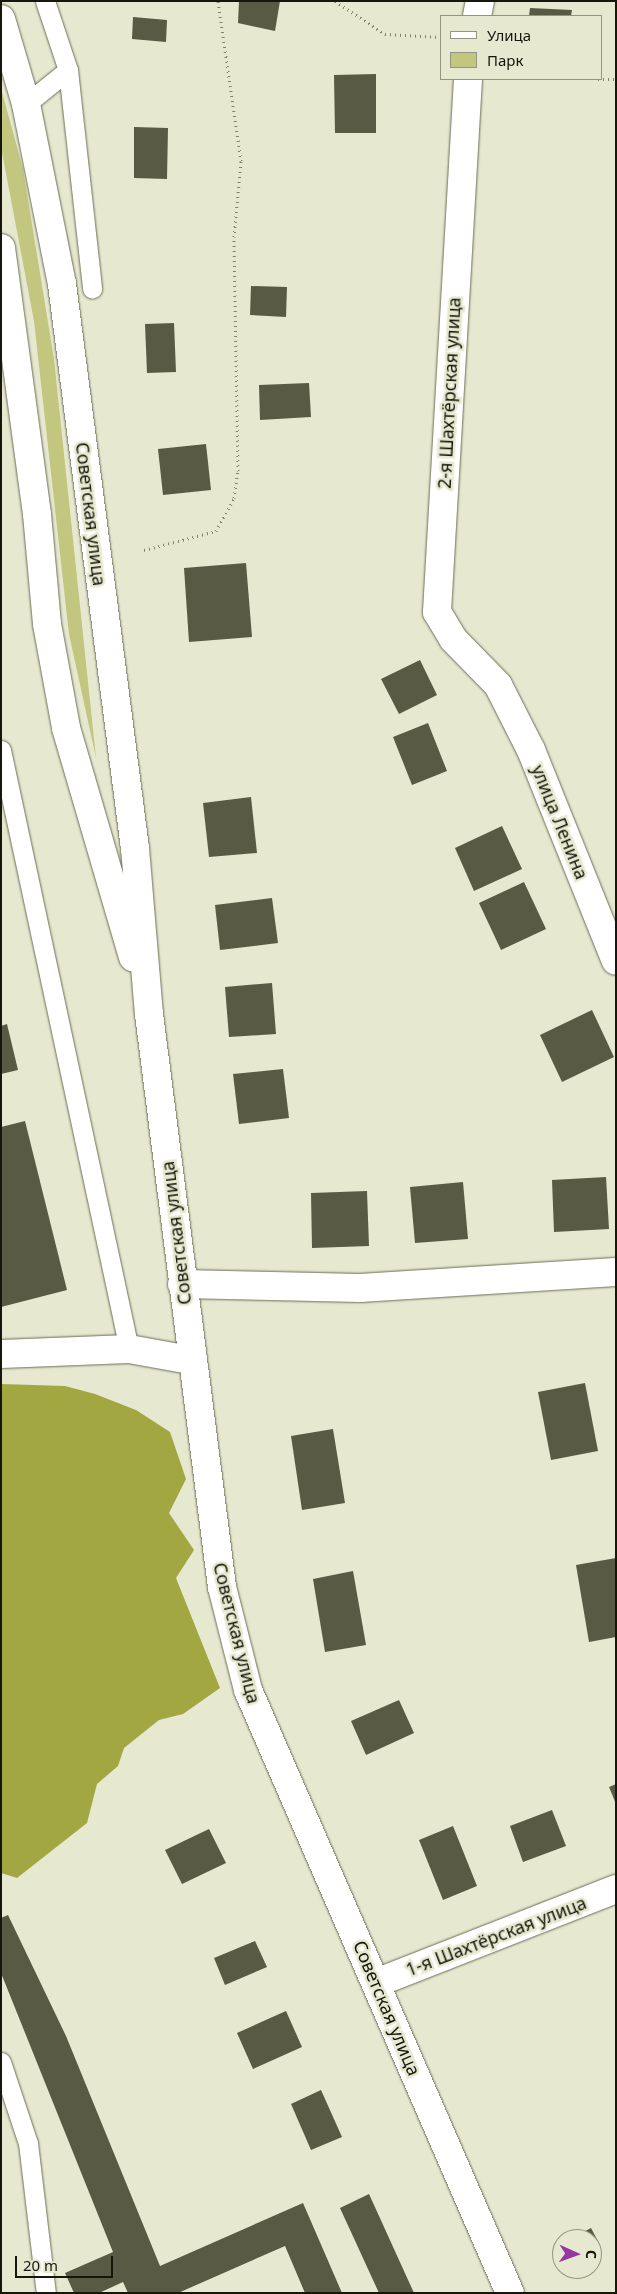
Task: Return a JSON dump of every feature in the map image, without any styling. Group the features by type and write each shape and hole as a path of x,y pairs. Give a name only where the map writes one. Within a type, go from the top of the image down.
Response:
{"main road":[{"path":"477,15 480,1"},
{"name":"Советская улица","path":"1,20 26,104 62,284 135,848 149,1014 190,1360 222,1586 248,1690 510,2293"},
{"name":"2-я Шахтёрская улица","path":"468,80 437,612 453,639 498,685"},
{"name":"Советская улица","path":"1,248 37,514 47,624 66,728 149,1014"},
{"name":"улица Ленина","path":"498,685 531,750 616,961"},
{"path":"182,1284 360,1288 616,1272"},
{"path":"1,1354 129,1349 190,1360"},
{"name":"1-я Шахтёрская улица","path":"376,1983 616,1889"}],"lane":[{"path":"53,6 68,70 92,289"},
{"path":"26,104 68,70"},
{"path":"1,750 129,1349"},
{"path":"1,2062 28,2143 46,2293"}],"path":[{"path":"144,550 216,531 236,489 234,236 241,161 218,1"},
{"path":"336,1 385,34 440,37"},
{"path":"602,79 616,79"}],"green space":[{"path":"1,88 23,169 54,359 96,758 69,634 34,321 1,147"}],"shaded area":[{"path":"1,1384 65,1386 95,1394 136,1410 170,1432 186,1479 169,1513 194,1550 176,1578 220,1688 183,1714 159,1720 124,1748 118,1766 97,1784 87,1823 17,1878 1,1873"}],"building":[{"path":"239,1 280,1 275,31 238,23"},
{"path":"530,8 572,10 571,15 529,15"},
{"path":"133,17 167,20 166,42 132,39"},
{"path":"376,74 376,133 335,133 334,75"},
{"path":"134,127 168,128 167,179 134,178"},
{"path":"251,286 287,287 286,317 250,315"},
{"path":"174,323 176,372 147,373 145,324"},
{"path":"309,383 311,417 260,420 259,385"},
{"path":"206,444 211,490 163,495 158,449"},
{"path":"246,563 252,637 189,642 184,568"},
{"path":"420,660 437,695 399,714 381,679"},
{"path":"428,723 447,771 412,785 393,737"},
{"path":"251,797 257,853 209,857 203,803"},
{"path":"502,826 522,869 474,891 455,848"},
{"path":"524,882 546,929 501,950 479,903"},
{"path":"272,898 278,943 220,950 215,905"},
{"path":"272,983 276,1034 229,1037 225,987"},
{"path":"592,1010 614,1057 562,1082 540,1035"},
{"path":"7,1024 18,1070 1,1074 1,1026"},
{"path":"283,1069 289,1118 239,1124 233,1074"},
{"path":"25,1121 67,1290 1,1307 1,1127"},
{"path":"606,1177 609,1229 554,1232 552,1180"},
{"path":"463,1182 468,1239 415,1243 410,1187"},
{"path":"367,1191 369,1246 312,1248 311,1193"},
{"path":"585,1383 598,1451 551,1460 538,1392"},
{"path":"333,1429 345,1503 302,1510 291,1436"},
{"path":"616,1558 616,1637 589,1642 576,1565"},
{"path":"353,1571 366,1645 325,1652 313,1579"},
{"path":"399,1700 414,1733 366,1755 351,1721"},
{"path":"616,1784 616,1804 609,1787"},
{"path":"552,1810 566,1846 523,1862 510,1826"},
{"path":"453,1826 477,1886 443,1900 419,1840"},
{"path":"209,1829 226,1863 182,1884 165,1850"},
{"path":"8,1915 66,2036 160,2266 303,2203 342,2293 305,2293 285,2246 178,2293 128,2293 123,2282 99,2293 74,2293 65,2273 113,2252 1,1973 1,1918"},
{"path":"255,1941 267,1967 225,1985 214,1958"},
{"path":"286,2011 302,2047 253,2069 237,2033"},
{"path":"321,2090 342,2137 311,2150 291,2104"},
{"path":"369,2194 414,2293 379,2293 340,2208"}]}
